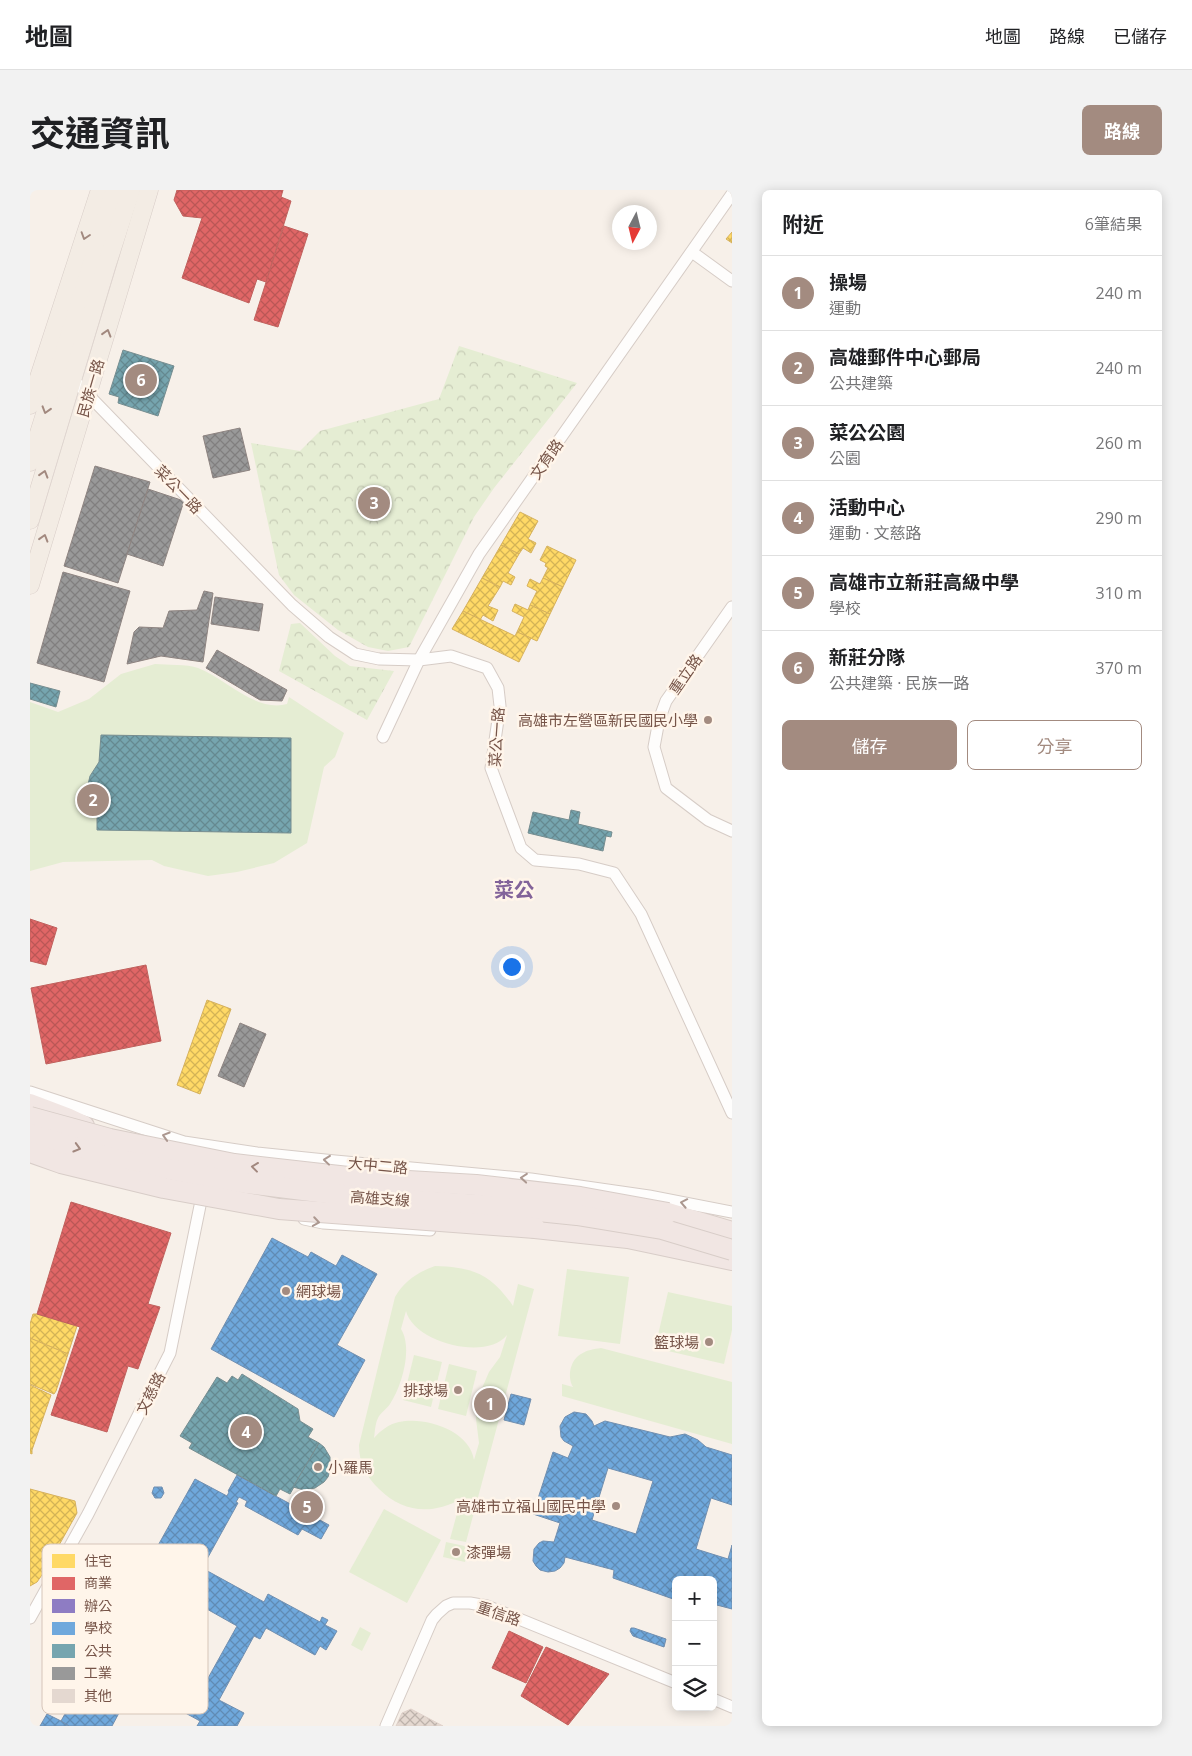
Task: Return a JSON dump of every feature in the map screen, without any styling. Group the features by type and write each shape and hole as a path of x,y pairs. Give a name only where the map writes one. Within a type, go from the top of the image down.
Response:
{"highway":[{"path":"30,1104 67,1118 110,1139"},
{"name":"高雄支線","path":"30,1117 110,1139 234,1164 357,1178 476,1186 580,1197 668,1214 732,1232"},
{"name":"高雄支線","path":"30,1134 111,1158 230,1181 359,1197 479,1205 576,1215 662,1228 732,1250"},
{"path":"30,1153 61,1163 164,1188 279,1208 535,1228 628,1238 732,1260"},
{"path":"668,1214 732,1224"}],"main road":[{"path":"30,405 100,190"},
{"path":"30,462 115,190"},
{"name":"民族一路","path":"30,520 131,190"},
{"name":"民族一路","path":"30,585 150,190"},
{"path":"107,264 126,270"}],"street":[{"name":"文育路","path":"383,737 419,660 479,554 732,194"},
{"path":"692,252 732,281"},
{"name":"菜公一路","path":"60,364 88,396 292,605 329,636 355,654 379,660 419,660 451,656 487,668 498,688 500,706 491,768 521,848 535,860 579,864 614,873 641,914 732,1114"},
{"name":"重立路","path":"732,607 666,701 658,720 654,747 666,788 708,820 732,831"},
{"name":"大中二路","path":"30,1092 184,1142 335,1161 531,1178 649,1196 732,1212"},
{"name":"文慈路","path":"71,1544 170,1353 212,1146"},
{"path":"30,1153 201,1202 323,1223 405,1229 540,1234 663,1251 732,1269"},
{"path":"132,1181 636,1235 714,1249 732,1255"},
{"name":"文慈路","path":"30,1618 42,1596"},
{"name":"重信路","path":"386,1726 432,1620 446,1606 453,1603 487,1606 672,1681"},
{"path":"717,1701 732,1707"}],"green space":[{"path":"459,346 577,383 494,488 474,517 409,647 388,651 368,647 338,630 294,595 279,575 251,443 300,451 320,431 439,399"},
{"path":"300,623 335,656 350,666 394,671 367,720 279,671 291,624"},
{"path":"155,664 183,665 198,668 264,704 287,704 289,697 344,733 335,757 324,767 307,843 274,863 237,872 208,876 164,866 152,860 63,862 30,871 30,702 58,712 89,699 121,674"},
{"path":"435,1266 460,1268 480,1274 497,1286 513,1306 518,1284 534,1289 466,1542 450,1539 461,1499 439,1508 429,1509 418,1509 398,1503 388,1497 370,1479 364,1469 359,1452 359,1445 395,1297 407,1282","holes":["406,1311 412,1322 422,1332 436,1340 452,1345 484,1347 497,1343 507,1335 500,1357 489,1372 479,1395 476,1419 479,1443 474,1460 471,1450 456,1434 445,1428 422,1421 392,1424 374,1438 378,1418 390,1404 402,1377 406,1346 401,1329"]},
{"path":"567,1269 629,1277 620,1344 558,1336"},
{"path":"668,1292 732,1306 732,1330 724,1364 655,1348"},
{"path":"601,1348 732,1382 732,1444 562,1396 562,1384 573,1387 570,1374 574,1360 586,1352"},
{"name":"排球場","path":"414,1355 442,1362 431,1407 403,1400"},
{"name":"排球場","path":"449,1364 477,1371 466,1416 438,1409"},
{"path":"384,1509 441,1540 407,1603 349,1572"},
{"name":"漆彈場","path":"446,1542 469,1547 465,1562 443,1557"},
{"path":"360,1627 371,1633 362,1651 351,1645"}],"building: 住宅":[{"path":"732,232 732,243 726,239"},
{"path":"520,512 538,521 528,539 536,543 531,553 523,548 519,554 501,545"},
{"path":"501,545 519,554 508,573 515,577 511,585 503,581 500,587 482,578"},
{"path":"547,546 576,560 563,587 543,578 548,568 545,566 546,563 540,560"},
{"path":"482,578 500,587 488,606 498,610 493,621 483,615 480,620 463,611"},
{"path":"543,578 563,587 550,614 530,605 537,591 527,586 530,579 540,584"},
{"path":"515,604 528,610 530,605 550,614 537,641 517,632 524,617 512,611"},
{"path":"463,611 515,636 517,632 531,638 519,662 452,629"},
{"path":"207,1000 231,1009 200,1094 177,1085"},
{"path":"33,1314 77,1326 68,1354 30,1338 30,1324"},
{"path":"30,1338 68,1354 54,1394 30,1384"},
{"path":"30,1385 51,1395 32,1454 30,1453"},
{"path":"30,1489 75,1501 77,1513 60,1544 42,1544 42,1575 37,1582 30,1586"}],"building: 商業":[{"path":"177,190 283,190 281,197 291,201 266,282 257,279 249,303 182,278 202,218 183,216 174,200"},
{"path":"284,226 308,234 278,327 254,320"},
{"path":"30,919 57,928 46,965 30,961"},
{"path":"146,965 161,1041 46,1064 31,988"},
{"path":"71,1202 171,1233 148,1304 160,1307 138,1369 128,1366 107,1432 51,1415 80,1327 37,1314"},
{"path":"509,1631 543,1647 526,1683 492,1668"},
{"path":"546,1647 609,1674 568,1725 521,1696"}],"building: 學校":[{"path":"272,1238 308,1257 311,1252 336,1266 342,1255 377,1274 337,1345 365,1360 334,1417 211,1349"},
{"path":"511,1394 531,1399 524,1425 504,1420"},
{"path":"574,1412 586,1414 594,1426 605,1421 670,1437 685,1434 698,1440 706,1447 732,1455 732,1505 711,1498 696,1549 728,1559 732,1545 732,1609 717,1605 717,1576 672,1576 672,1599 613,1578 614,1570 565,1557 564,1563 555,1571 540,1570 536,1566 533,1561 534,1549 543,1541 554,1542 560,1523 533,1514 553,1452 568,1458 573,1446 561,1437 560,1426 565,1417","holes":["608,1468 653,1481 636,1534 592,1520"]},
{"path":"237,1475 329,1525 321,1539 302,1529 298,1535 245,1506 247,1501 239,1497 236,1502 238,1503 208,1557 208,1544 159,1544 195,1479 227,1496"},
{"path":"154,1487 162,1487 164,1493 161,1498 155,1498 152,1493"},
{"path":"208,1571 264,1602 268,1594 320,1622 322,1617 328,1620 325,1625 337,1631 326,1650 320,1646 315,1655 266,1628 260,1639 254,1636 219,1700 244,1713 237,1726 197,1726 200,1721 187,1714 208,1714 208,1678 237,1626 208,1610"},
{"path":"631,1628 666,1639 664,1647 633,1636 630,1631"},
{"path":"47,1714 61,1721 69,1726 40,1726"},
{"path":"65,1714 118,1714 112,1726 69,1726 61,1721"}],"building: 公共":[{"path":"123,350 174,366 158,416 118,403 119,397 109,394"},
{"path":"30,683 60,691 56,707 30,699"},
{"path":"101,735 291,738 291,833 97,830 97,807 80,807 79,793 86,793 90,776 99,762"},
{"path":"571,810 580,812 578,824 612,832 611,837 606,836 603,851 528,833 533,812 569,820"},
{"path":"242,1374 298,1409 300,1421 313,1429 308,1437 319,1443 290,1494 280,1489 276,1496 189,1448 192,1443 180,1436 217,1377 227,1383 232,1376 238,1380"},
{"name":"小羅馬","path":"319,1443 330,1457 328,1477 315,1488 304,1490 293,1487"}],"building: 工業":[{"path":"240,428 250,470 213,478 203,436"},
{"path":"95,466 150,482 118,583 64,566"},
{"path":"148,489 184,501 163,566 127,554"},
{"path":"63,572 130,591 104,682 37,663"},
{"path":"204,591 213,593 203,662 161,656 127,664 134,632 139,627 163,628 169,611 197,610"},
{"path":"215,597 263,604 259,631 211,624"},
{"path":"217,650 287,690 282,701 260,700 206,668"},
{"path":"240,1023 266,1034 244,1087 218,1076"}],"building: 其他":[{"path":"411,1709 443,1726 396,1726 402,1713"}],"place":[{"name":"新莊分隊","path":"141,380"},
{"name":"菜公公園","path":"374,503"},
{"name":"高雄市左營區新民國民小學","path":"708,720"},
{"name":"高雄郵件中心郵局","path":"93,800"},
{"name":"網球場","path":"286,1291"},
{"name":"籃球場","path":"709,1342"},
{"name":"排球場","path":"458,1390"},
{"name":"操場","path":"490,1404"},
{"name":"活動中心","path":"246,1432"},
{"name":"小羅馬","path":"318,1467"},
{"name":"高雄市立福山國民中學","path":"616,1506"},
{"name":"高雄市立新莊高級中學","path":"307,1507"},
{"name":"漆彈場","path":"456,1552"}],"district":[{"name":"菜公","path":"514,889"}]}
